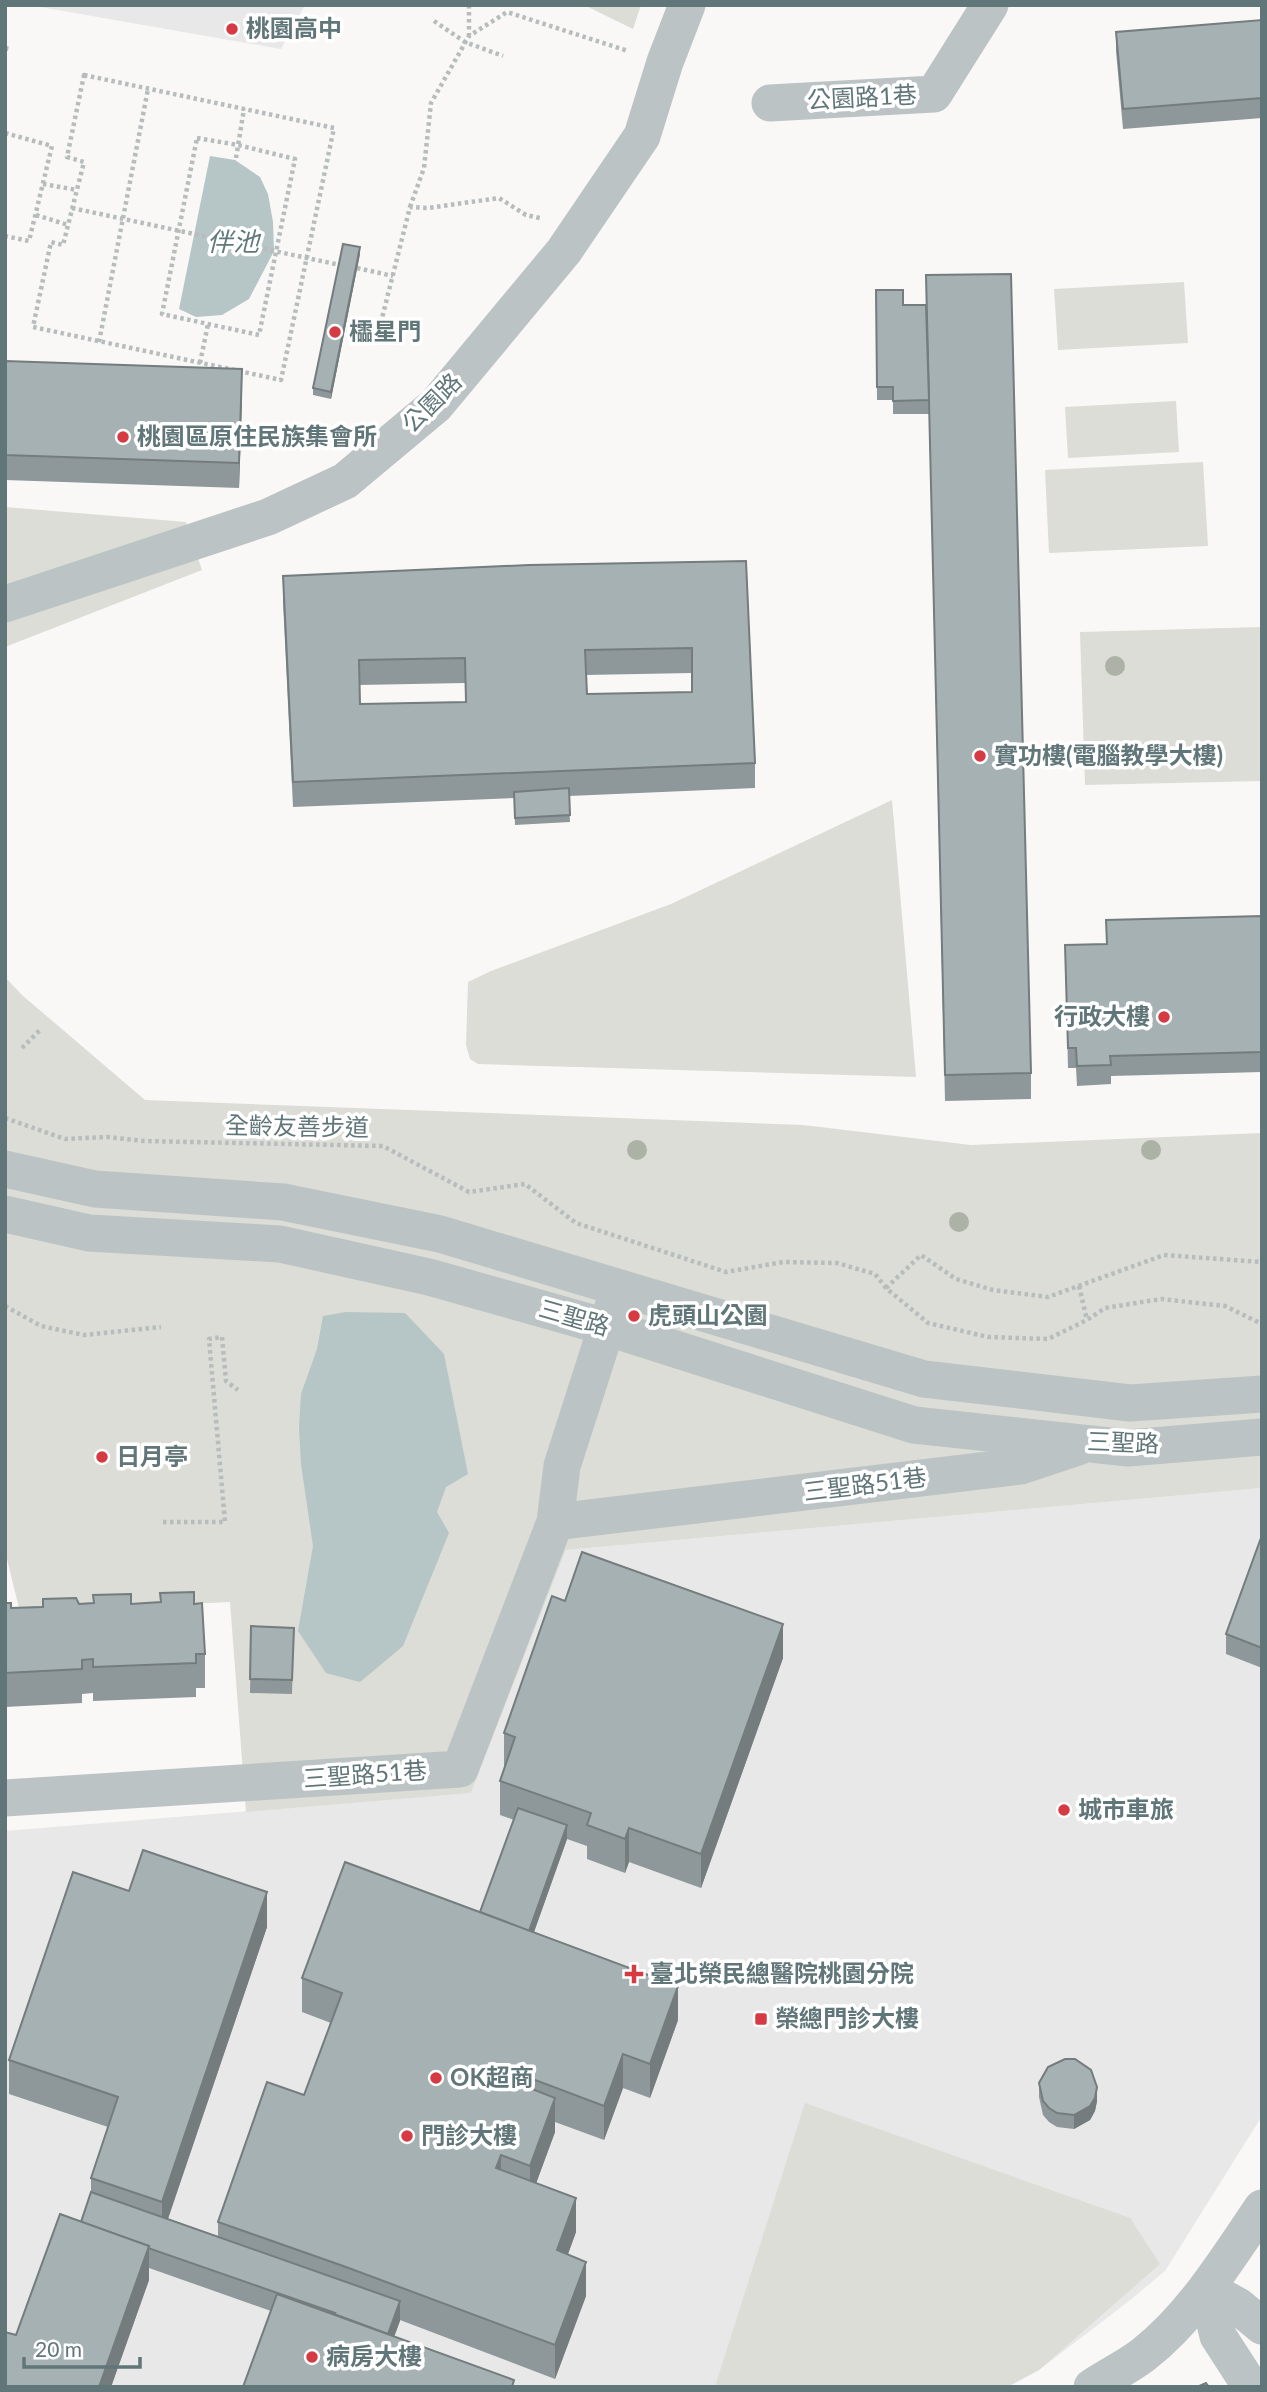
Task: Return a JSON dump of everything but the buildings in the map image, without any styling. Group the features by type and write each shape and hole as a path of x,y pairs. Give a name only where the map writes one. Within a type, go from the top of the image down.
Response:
{"street":[{"name":"公園路","path":"5,604 268,517 345,481 436,405 564,251 642,136 665,62 687,5"},
{"name":"公園路1巷","path":"770,103 933,94 990,5"},
{"name":"三聖路","path":"5,1169 95,1189 284,1202 440,1234 923,1379 1130,1403 1262,1394"},
{"name":"三聖路","path":"5,1214 89,1233 279,1244 429,1277 606,1327 914,1425 1128,1448 1262,1437"},
{"name":"三聖路51巷","path":"5,1798 460,1769 555,1522 562,1466 619,1289"},
{"name":"三聖路51巷","path":"555,1522 1021,1466 1089,1443"},
{"path":"1115,2381 1163,2337 1207,2289 1262,2208"},
{"path":"1207,2289 1238,2306 1262,2326"},
{"path":"1207,2289 1218,2336 1251,2387"}],"path":[{"path":"469,5 470,36"},
{"path":"379,330 410,207 424,168 431,103 470,36 507,12 629,51"},
{"path":"434,21 465,42 503,56"},
{"path":"84,75 148,89 334,128 281,380 33,327 51,242 63,245 84,162 67,158 84,75"},
{"path":"99,342 148,89"},
{"path":"236,158 244,109"},
{"path":"5,133 52,146 29,241 5,236"},
{"path":"197,138 238,145 295,159 259,335 162,314 197,138"},
{"path":"43,184 77,190"},
{"path":"410,207 428,208 499,198 526,215 551,221"},
{"path":"72,208 340,265"},
{"path":"35,215 68,225"},
{"path":"357,268 393,276"},
{"path":"200,363 208,324"},
{"path":"23,1048 41,1028"},
{"name":"全齡友善步道","path":"5,1118 65,1139 107,1137 144,1142 383,1146 470,1192 525,1184 576,1223 726,1272 783,1262 837,1264 874,1274 886,1288 928,1323 988,1337 1048,1339 1087,1321 1105,1308 1161,1299 1225,1306 1262,1324"},
{"path":"886,1288 921,1255 956,1279 993,1290 1048,1297 1164,1255 1262,1262"},
{"path":"1079,1286 1087,1321"},
{"path":"5,1306 41,1326 84,1335 161,1326"},
{"path":"163,1522 225,1522 209,1339 222,1337 226,1381 238,1390"}],"shaded area":[{"name":"桃園高中","path":"29,5 305,5 281,49"},
{"path":"584,5 641,5 633,29"},
{"path":"1184,282 1188,343 1058,350 1054,289"},
{"path":"1176,401 1179,452 1068,458 1065,407"},
{"path":"1203,462 1208,546 1049,553 1045,470"},
{"path":"5,507 186,522 202,570 5,647"},
{"path":"1262,627 1262,781 1085,785 1080,632"},
{"path":"892,800 916,1077 478,1064 470,1059 466,1045 468,982 671,904"},
{"name":"虎頭山公園","path":"5,977 22,995 145,1100 803,1125 971,1145 1262,1133 1262,1488 566,1550 471,1793 246,1812 230,1602 20,1612 5,1551"},
{"name":"臺北榮民總醫院桃園分院","path":"1262,1488 1262,2116 1165,2271 1039,2370 1007,2387 5,2387 5,1831 471,1793 566,1550"},
{"path":"805,2103 1130,2218 1160,2264 1039,2370 1007,2387 715,2387"}],"water":[{"name":"伴池","path":"210,156 235,160 260,177 268,194 274,251 249,299 222,315 196,317 179,309"},
{"path":"346,1312 405,1313 444,1354 468,1474 446,1487 437,1512 449,1533 403,1646 360,1682 326,1673 298,1631 313,1546 301,1464 301,1394 317,1349 323,1316"}],"place":[{"name":"桃園高中","path":"232,29"},
{"name":"櫺星門","path":"335,332"},
{"name":"桃園區原住民族集會所","path":"123,437"},
{"name":"實功樓(電腦教學大樓)","path":"980,756"},
{"name":"行政大樓","path":"1164,1017"},
{"name":"虎頭山公園","path":"634,1316"},
{"name":"日月亭","path":"102,1457"},
{"name":"城市車旅","path":"1064,1810"},
{"name":"臺北榮民總醫院桃園分院","path":"634,1974"},
{"name":"榮總門診大樓","path":"761,2019"},
{"name":"OK超商","path":"436,2078"},
{"name":"門診大樓","path":"407,2136"},
{"name":"病房大樓","path":"312,2357"}]}
